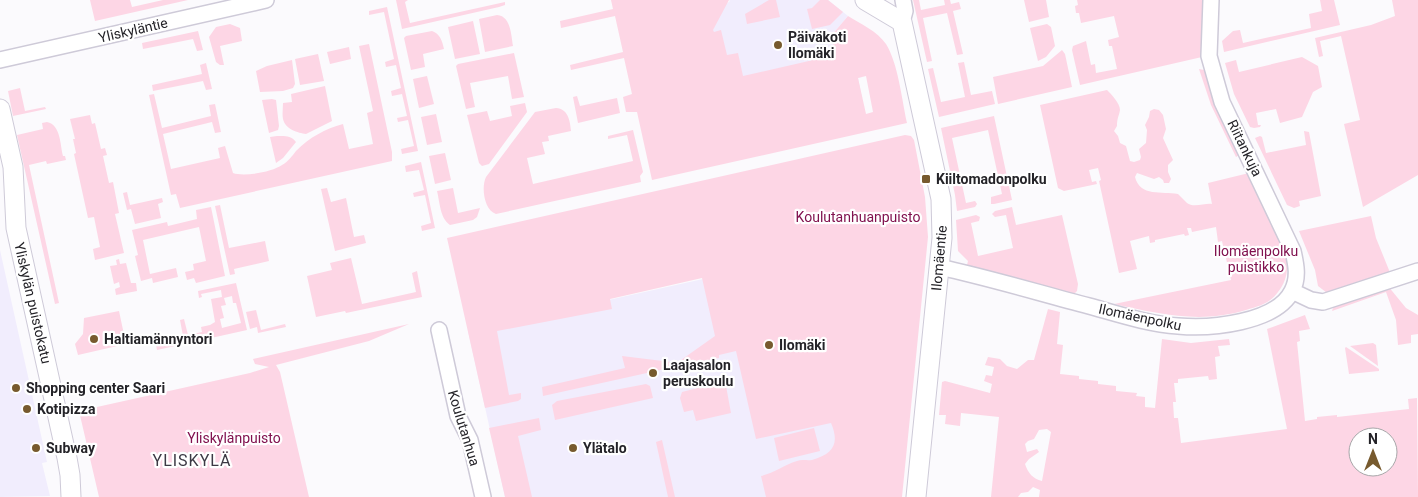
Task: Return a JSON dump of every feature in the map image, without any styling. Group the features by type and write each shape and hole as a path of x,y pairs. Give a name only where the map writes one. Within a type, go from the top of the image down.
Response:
{"street":[{"name":"Yliskyläntie","path":"0,60 266,0"},
{"path":"865,0 902,22"},
{"name":"Ilomäentie","path":"903,0 905,11 902,22 941,199 942,238 916,497"},
{"name":"Riitankuja","path":"1211,0 1209,56 1216,85 1222,102 1293,251 1296,280 1292,291"},
{"name":"Yliskylän puistokatu","path":"0,109 14,174 16,228 67,458 71,497"},
{"name":"Ilomäenpolku","path":"939,267 1142,320 1178,326 1220,325 1241,322 1280,306 1292,291"},
{"path":"1292,291 1311,300 1323,302 1418,271"},
{"name":"Koulutanhua","path":"439,330 458,416 470,440 483,497"}],"shaded area":[{"path":"729,0 828,0 848,16 831,36 862,77 858,78 865,114 738,143 700,25"},
{"name":"Shopping center Saari","path":"0,250 47,462 42,463 50,496 0,497"},
{"name":"Laajasalon peruskoulu","path":"802,257 856,497 505,497 468,331"}],"green space":[{"path":"90,0 130,0 132,7 163,0 188,0 95,21"},
{"path":"396,0 408,0 405,2 410,23 505,2 505,5 402,29"},
{"path":"611,0 729,0 713,30 714,32 721,30 727,55 738,53 743,76 835,55 831,36 848,16 873,32 886,44 897,71 907,123 652,180 637,112 626,112 623,97 632,94 624,58 571,70 570,65 623,52 615,16 561,28 560,21 613,9","holes":["866,76 873,112 866,114 858,78"]},
{"path":"769,0 776,0 780,17 747,24 745,14"},
{"path":"820,0 828,0 843,12 830,25 812,29 807,9 812,8"},
{"path":"913,0 919,0 921,10 945,5 944,0 950,0 951,4 959,2 961,9 953,11 963,54 957,55 947,13 923,18 932,61 927,62"},
{"path":"1024,0 1046,0 1049,17 1029,22"},
{"path":"1077,0 1205,0 1202,57 1080,85 1072,50 1073,46 1086,41 1091,65 1095,64 1096,73 1117,69 1112,46 1109,46 1108,40 1119,37 1114,16 1081,23 1079,13 1076,13 1075,6 1078,5"},
{"path":"1320,0 1334,0 1340,25 1224,52 1222,41 1233,31 1240,30 1243,43 1311,28 1309,14 1322,11"},
{"path":"1392,0 1418,0 1418,175 1363,207 1344,124 1360,120 1341,36 1320,41 1323,56 1319,57 1315,38 1371,25 1395,16"},
{"path":"387,7 418,151 402,154 401,149 414,146 408,120 398,122 397,118 407,116 402,94 392,96 391,91 401,88 396,65 386,67 385,62 394,59 384,12 369,15 369,11"},
{"path":"497,15 502,16 508,22 513,46 485,52 479,19"},
{"path":"473,21 480,54 455,59 448,27"},
{"path":"230,24 240,28 242,41 220,46 224,65 220,65 216,62 209,37 216,27"},
{"path":"1047,24 1051,27 1055,46 1046,57 1038,61 1030,28"},
{"path":"198,31 203,50 197,51 193,39 143,49 142,43"},
{"path":"432,31 440,38 444,49 423,54 425,67 411,70 404,38"},
{"path":"369,44 392,152 392,161 180,208 176,194 171,195 149,95 154,94 162,128 211,116 209,105 215,104 221,132 215,133 212,122 163,134 171,169 220,158 218,148 225,146 233,173 251,174 265,172 284,164 301,146 318,134 343,124 349,149 373,144 367,113 373,111 359,46"},
{"path":"349,47 351,59 330,64 327,52"},
{"path":"1062,50 1065,54 1072,87 998,104 993,77 1043,66"},
{"path":"514,53 524,97 512,99 508,76 470,83 475,107 466,109 456,66 458,64"},
{"path":"318,54 324,81 300,85 295,59"},
{"path":"1302,57 1318,66 1322,87 1313,92 1302,117 1280,123 1276,109 1256,113 1258,125 1261,125 1260,127 1250,127 1234,94 1225,63 1236,60 1239,72"},
{"path":"292,60 295,84 293,88 283,91 260,92 256,71 267,66"},
{"path":"964,62 971,95 992,91 995,104 939,117 928,69 933,68 941,102 965,97 958,63"},
{"path":"206,63 212,89 206,90 203,81 153,91 152,85 202,74 200,65"},
{"path":"1199,69 1204,70 1215,101 1241,154 1236,157 1211,105"},
{"path":"427,76 434,104 419,108 413,79"},
{"path":"325,86 332,121 306,134 289,128 284,122 283,103 292,102 291,94"},
{"path":"20,88 25,111 45,107 46,109 13,116 8,91"},
{"name":"Ilomäenpolku puistikko","path":"1107,90 1120,107 1117,126 1114,131 1120,143 1126,146 1130,161 1140,160 1139,149 1146,143 1147,130 1145,125 1150,111 1154,109 1159,110 1163,115 1166,129 1163,138 1173,160 1168,165 1171,179 1169,183 1164,183 1159,177 1154,179 1137,173 1135,177 1142,188 1152,192 1178,194 1187,203 1192,205 1212,204 1208,183 1249,173 1275,225 1286,257 1287,271 1285,280 1275,296 1268,302 1229,314 1196,317 1164,314 1114,304 1231,280 1222,241 1218,242 1216,227 1192,232 1191,228 1187,228 1189,235 1185,236 1184,234 1155,240 1155,242 1150,243 1149,236 1130,241 1137,269 1119,273 1099,181 1101,180 1098,168 1089,170 1092,182 1096,181 1097,184 1064,191 1058,188 1040,105"},
{"path":"577,96 580,106 617,98 620,113 578,123 573,97"},
{"path":"262,100 276,100 279,126 278,130 269,133"},
{"path":"525,103 527,112 489,164 482,166 479,163 467,115 487,111 490,121 512,116 510,106"},
{"path":"556,108 566,113 571,131 548,136 549,141 542,142 545,154 527,158 533,184 633,161 627,135 608,139 608,136 633,130 643,172 640,176 641,182 496,214 492,212 485,198 484,186 486,177 535,112"},
{"path":"436,114 442,142 427,145 421,117"},
{"path":"90,115 92,124 95,123 101,149 105,148 107,155 103,156 109,183 113,182 119,213 115,214 124,253 95,260 93,249 100,247 94,217 88,218 74,154 76,153 73,139 75,139 70,119"},
{"path":"994,116 1012,200 991,204 991,197 1002,194 988,130 952,138 966,203 975,201 977,204 975,207 957,211 941,128"},
{"path":"42,123 52,124 57,131 63,156 65,156 66,160 47,164 46,161 29,165 59,303 55,304 17,135 43,129"},
{"path":"1304,131 1309,132 1321,196 1299,201 1300,206 1294,208 1287,205 1255,138 1262,137 1266,153 1306,145"},
{"name":"Koulutanhuanpuisto","path":"905,135 911,136 914,140 925,197 928,237 902,497 766,497 761,476 797,461 812,460 825,455 833,447 834,430 831,423 756,439 736,351 719,355 719,358 681,365 681,360 715,336 702,278 610,299 612,309 497,331 509,395 521,393 521,399 485,408 447,238"},
{"path":"270,137 290,137 296,142 283,158 276,163"},
{"path":"445,153 451,180 435,184 429,156"},
{"path":"421,162 435,228 422,231 421,226 431,223 425,195 414,197 413,193 424,190 419,170 406,172 405,166"},
{"path":"327,188 331,202 346,198 354,237 364,235 366,243 335,251 321,189"},
{"path":"453,188 458,213 480,208 477,217 473,220 450,225 444,218 437,191"},
{"path":"127,192 130,205 162,198 163,202 158,204 161,218 135,224 131,209 127,210 123,193"},
{"path":"220,205 229,248 265,241 269,261 234,269 235,274 230,275 215,206"},
{"path":"211,207 225,276 196,283 194,278 187,280 185,272 194,270 193,264 206,261 199,227 143,240 150,274 176,268 178,277 153,283 152,278 141,281 135,256 138,255 132,230 167,222 168,226 197,219 196,210"},
{"path":"1012,207 1016,225 1062,215 1078,284 1077,291 1074,294 967,265 968,261 958,251 956,220 976,215 980,217 979,221 971,223 978,256 1013,248 1006,215 995,217 992,214 995,211"},
{"path":"1371,216 1376,238 1391,275 1331,296 1318,286 1315,270 1299,231"},
{"path":"351,258 362,304 416,292 412,273 417,271 422,297 346,313 345,311 316,317 307,276 332,270 330,263"},
{"path":"119,259 120,264 126,263 131,283 136,283 137,291 116,295 115,289 120,287 119,282 114,284 110,266 117,265 116,260"},
{"path":"236,283 247,330 157,350 156,345 166,342 166,340 183,336 180,320 184,319 188,335 202,332 201,327 215,322 211,299 222,297 221,290 201,294 202,297 199,298 198,291","holes":["232,296 233,303 236,303 241,323 222,328 220,319 224,318 221,306 226,305 224,298"]},
{"path":"1388,286 1406,308 1418,315 1418,334 1411,335 1411,343 1398,345 1396,320 1386,292 1332,311 1334,305"},
{"path":"1048,309 1060,312 1057,344 1063,345 1060,374 1079,376 1079,379 1098,381 1098,384 1116,386 1116,391 1137,393 1136,396 1145,397 1145,407 1155,408 1162,339 1191,343 1229,339 1230,345 1218,346 1220,356 1215,357 1217,379 1209,380 1208,376 1178,379 1178,383 1174,383 1176,402 1173,402 1174,418 1178,418 1181,443 1287,429 1267,329 1305,315 1310,329 1299,331 1300,341 1297,342 1305,421 1317,419 1317,417 1337,415 1337,417 1409,409 1408,399 1417,398 1418,497 1039,497 1040,490 1033,487 1028,492 1021,493 1018,497 991,497 999,417 961,413 960,426 945,424 946,415 939,415 942,382 945,381 990,393 992,384 984,381 986,375 992,376 994,367 985,365 988,357 1000,359 1007,366 1017,369 1028,360 1034,360","holes":["1047,429 1051,432 1042,481 1031,475 1025,464 1039,452 1037,449 1027,452 1025,444 1034,439 1039,430"]},
{"path":"256,310 261,330 285,324 286,327 258,333 257,327 250,329 246,312"},
{"path":"119,311 126,344 78,355 75,344 83,334 84,318"},
{"name":"Yliskylänpuisto","path":"409,324 369,341 276,365 280,372 309,497 99,497 79,411 250,373 269,367 255,364 253,359"},
{"path":"1373,343 1376,345 1378,366 1350,346"},
{"path":"1346,347 1379,369 1379,371 1349,374"},
{"path":"622,356 671,362 674,367 543,396 542,387 625,368"},
{"path":"724,381 731,413 696,421 693,410 684,412 680,398 682,392"},
{"path":"646,384 650,386 653,398 555,420 552,405 557,401"},
{"path":"539,418 541,430 518,436 532,497 505,497 489,428"},
{"path":"814,428 820,451 779,461 774,438"},
{"path":"662,440 675,497 668,497 656,442"}],"place":[{"name":"Päiväkoti Ilomäki","path":"778,45"},
{"name":"Kiiltomadonpolku","path":"926,179"},
{"name":"Haltiamännyntori","path":"94,339"},
{"name":"Ilomäki","path":"769,345"},
{"name":"Laajasalon peruskoulu","path":"653,373"},
{"name":"Shopping center Saari","path":"16,388"},
{"name":"Kotipizza","path":"27,409"},
{"name":"Subway","path":"36,448"},
{"name":"Ylätalo","path":"573,448"}],"district":[{"name":"YLISKYLÄ","path":"192,460"}]}
